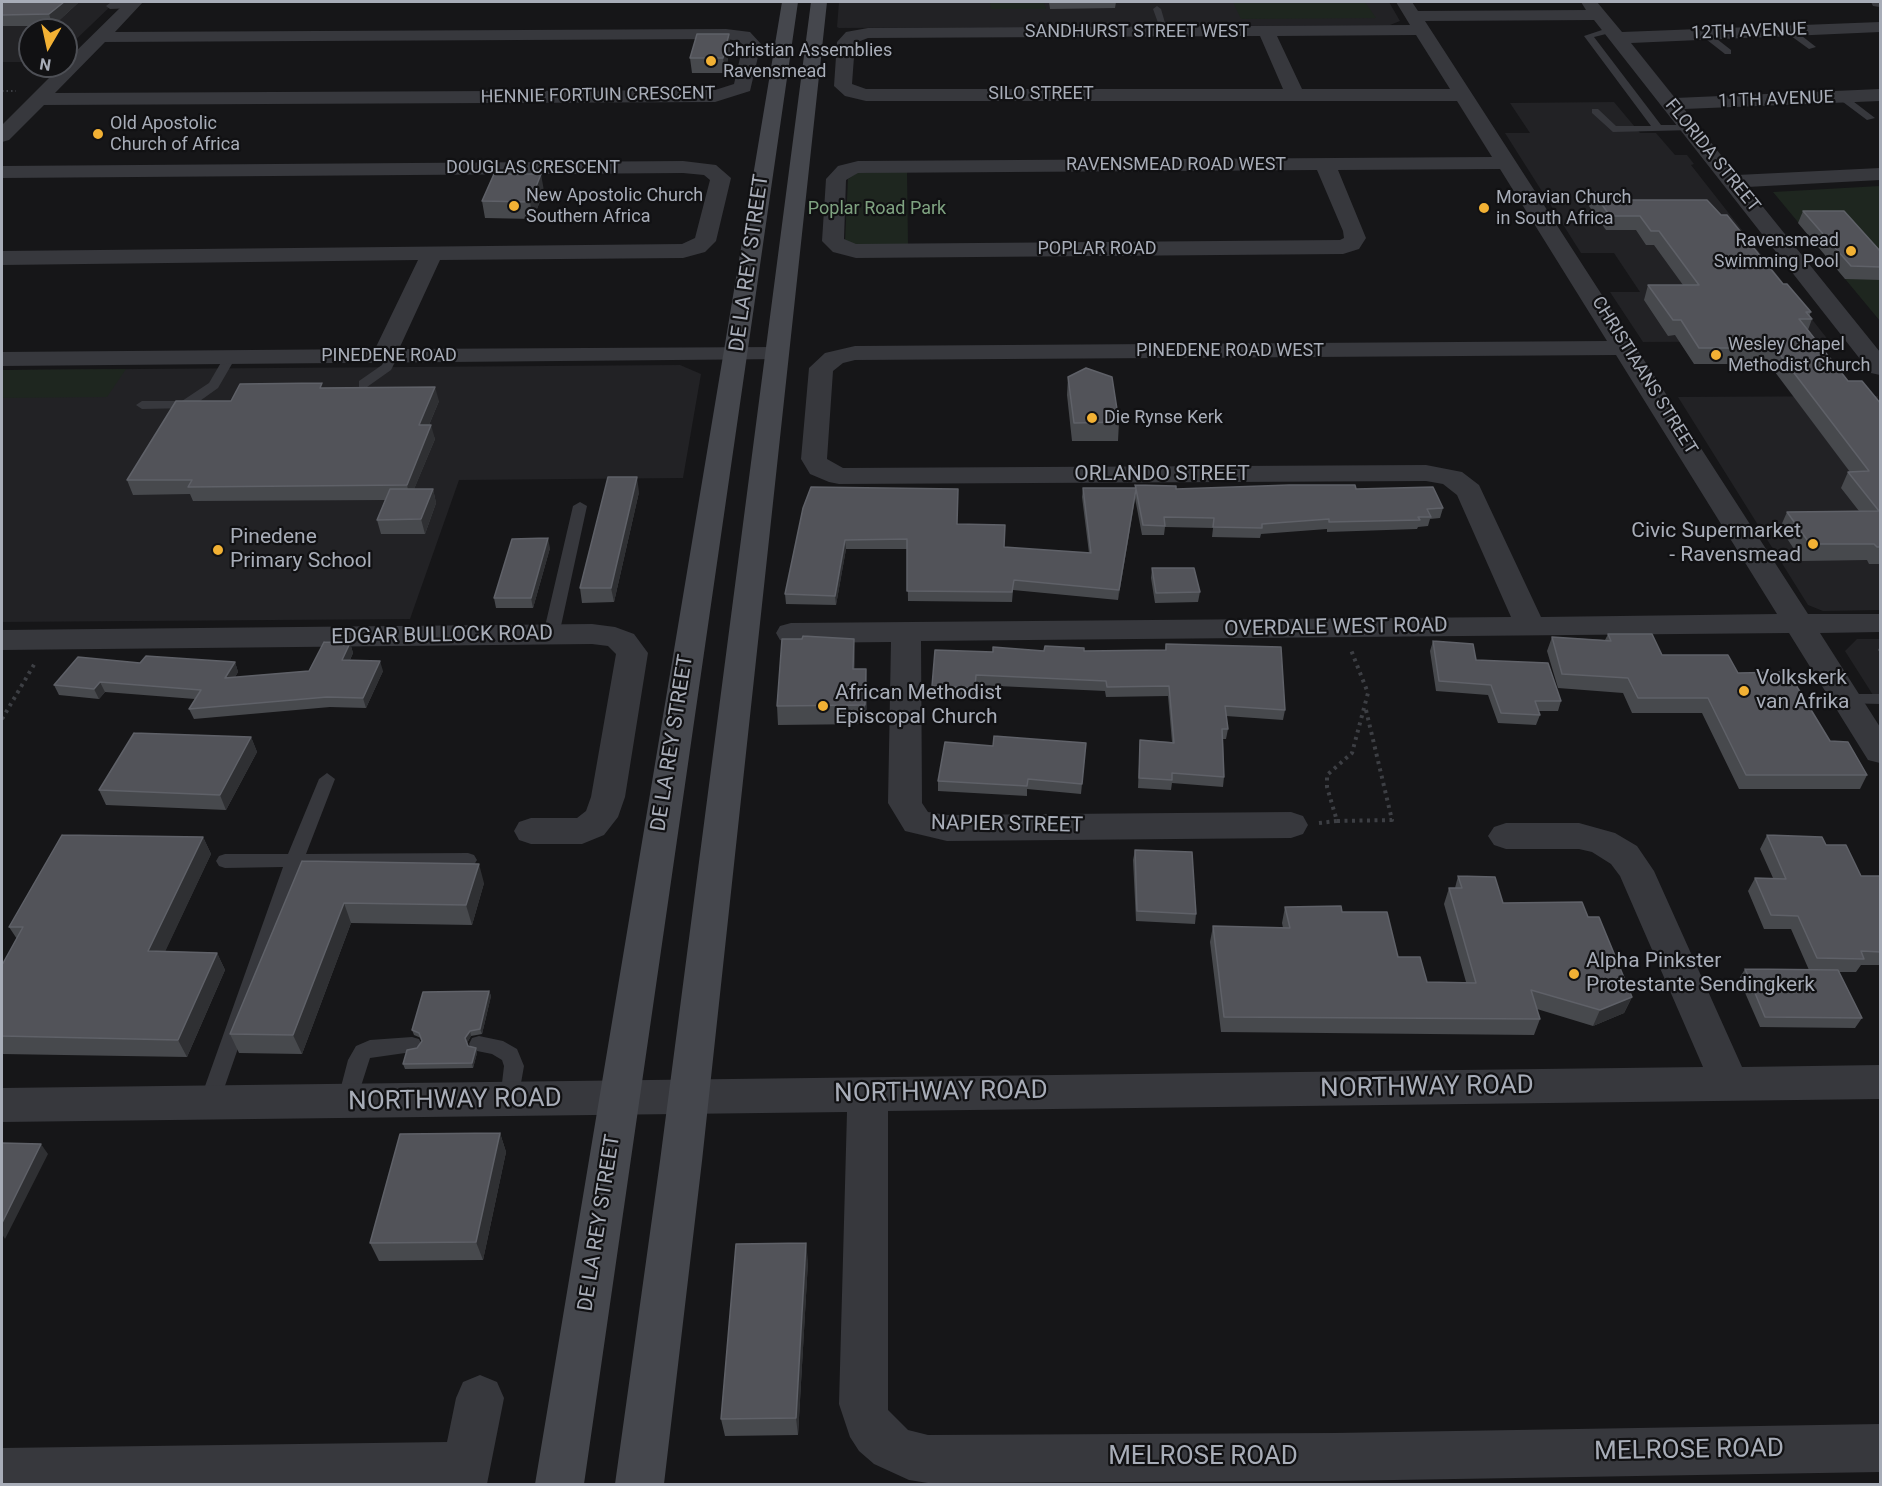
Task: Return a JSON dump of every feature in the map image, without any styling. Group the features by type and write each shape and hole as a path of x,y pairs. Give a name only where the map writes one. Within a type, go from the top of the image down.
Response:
{"main road":[{"name":"DE LA REY STREET","path":"559,1485 690,632 737,354 790,2"},
{"name":"DE LA REY STREET","path":"639,1485 819,2"}],"street":[{"path":"2,136 133,4"},
{"name":"SANDHURST STREET WEST","path":"852,36 868,33 1266,31 1414,16 1604,21"},
{"name":"CHRISTIAANS STREET","path":"1414,16 1881,752"},
{"name":"12TH AVENUE","path":"1604,21 1705,34 1881,27"},
{"name":"FLORIDA STREET","path":"1604,21 1881,368"},
{"path":"1266,31 1295,94"},
{"name":"HENNIE FORTUIN CRESCENT","path":"39,99 715,96 743,87 752,44 744,36 726,34 100,37"},
{"name":"SILO STREET","path":"852,36 846,42 843,86 847,90 861,94 1464,95"},
{"name":"11TH AVENUE","path":"1671,104 1881,95"},
{"name":"RAVENSMEAD ROAD WEST","path":"845,170 866,166 1508,163"},
{"name":"POPLAR ROAD","path":"845,170 836,178 833,241 842,247 856,251 1343,247 1351,244 1355,238 1354,231 1325,164"},
{"name":"DOUGLAS CRESCENT","path":"2,172 683,167 709,169 721,178 705,241 696,247 682,251 2,258"},
{"path":"1732,181 1881,174"},
{"path":"388,356 432,254"},
{"name":"PINEDENE ROAD WEST","path":"834,358 867,353 1626,348"},
{"name":"PINEDENE ROAD","path":"2,359 777,354"},
{"name":"ORLANDO STREET","path":"834,358 822,368 814,459 820,468 839,476 1426,473 1452,478 1469,491 1531,627"},
{"name":"OVERDALE WEST ROAD","path":"791,633 1881,623"},
{"name":"NAPIER STREET","path":"906,633 905,803 910,816 917,822 947,828 1291,825"},
{"name":"EDGAR BULLOCK ROAD","path":"2,640 604,635 623,641 632,653 608,797 601,817 592,826 582,831 531,831"},
{"path":"1506,836 1579,836 1603,842 1624,855 1636,871 1730,1084"},
{"name":"NORTHWAY ROAD","path":"2,1105 618,1100 868,1094 1881,1082"},
{"name":"MELROSE ROAD","path":"868,1094 863,1404 867,1420 876,1434 891,1447 909,1456 928,1459 1334,1457 1881,1448"},
{"path":"2,1472 465,1475 480,1398"}],"lane":[{"path":"110,6 133,4"},
{"path":"1157,9 1165,32"},
{"path":"1604,21 1588,36 1658,128"},
{"path":"1790,31 1812,47"},
{"path":"1705,34 1728,52"},
{"path":"1842,97 1870,118"},
{"path":"1595,111 1612,129 1690,128"},
{"path":"363,384 387,368 388,356"},
{"path":"142,405 185,405 214,385 230,357"},
{"path":"551,635 580,506"},
{"path":"1848,699 1881,699"},
{"path":"209,1103 295,859 327,778"},
{"path":"225,861 468,860"},
{"path":"479,1044 496,1047 510,1055 514,1066 510,1100"},
{"path":"347,1102 358,1060 363,1052 370,1048 412,1045"}],"path":[{"path":"1337,822 1327,787 1327,775 1352,753 1368,693 1344,628"},
{"path":"2,719 50,639"},
{"path":"1291,825 1392,820 1365,708"}],"shaded area":[{"path":"2,2 115,2 78,37 78,18 18,18 18,62 2,62"},
{"path":"839,2 1389,2 1400,21 1390,25 839,28 837,27"},
{"path":"1614,102 1640,133 1656,133 1675,155 1687,155 1694,164 1691,165 1829,341 1643,342 1610,292 1640,292 1614,253 1581,253 1505,133 1530,133 1510,103"},
{"name":"Pinedene Primary School","path":"680,365 701,374 683,478 459,480 410,619 2,622 2,370"},
{"path":"1878,396 1880,610 1823,611 1808,605 1678,397"},
{"path":"1857,639 1880,639 1880,706 1845,651"}],"green space":[{"path":"990,2 1044,2 1046,9 991,9"},
{"path":"1233,2 1365,2 1376,18 1241,19"},
{"name":"Poplar Road Park","path":"907,171 908,245 858,246 845,241 848,179 857,173"},
{"name":"Ravensmead Swimming Pool","path":"1880,186 1880,321 1773,192"},
{"path":"126,369 107,397 2,398 2,370"}],"building":[{"path":"2,2 64,2 49,14 2,15"},
{"path":"697,34 729,34 723,58 690,58"},
{"path":"494,174 541,174 530,202 482,201"},
{"path":"1593,192 1625,192 1632,200 1707,200 1721,215 1727,215 1783,284 1787,284 1811,312 1806,312 1812,319 1799,319 1848,381 1862,381 1881,404 1881,547 1874,544 1810,544 1787,512 1879,511 1848,472 1869,471 1775,348 1699,348 1681,320 1673,320 1648,285 1699,285 1659,231 1651,231 1640,216 1610,216"},
{"path":"1803,211 1844,211 1881,252 1881,267 1851,266"},
{"path":"1086,368 1112,377 1119,422 1074,423 1068,377"},
{"path":"322,383 320,388 435,387 419,425 431,425 407,485 188,487 192,480 127,480 176,401 231,401 240,384"},
{"path":"608,477 637,477 611,588 580,588"},
{"path":"1135,485 1176,486 1176,489 1289,485 1355,485 1356,489 1433,487 1443,508 1427,509 1431,517 1418,517 1420,520 1329,522 1329,519 1262,524 1262,528 1213,527 1214,518 1164,517 1165,526 1143,525 1136,489 1119,590 1014,580 1012,592 907,591 907,539 845,540 835,596 785,594 803,508 811,487 958,489 957,524 1005,525 1004,547 1091,553 1083,488 1136,488"},
{"path":"390,489 433,489 421,519 377,520"},
{"path":"548,538 531,598 494,598 512,539"},
{"path":"1152,568 1194,568 1200,592 1156,593"},
{"path":"1608,634 1652,634 1662,655 1728,655 1738,673 1788,672 1830,741 1848,742 1867,775 1746,775 1708,698 1638,698 1628,678 1562,674 1552,637 1611,641"},
{"name":"African Methodist Episcopal Church","path":"803,636 854,639 853,669 866,669 865,705 777,706 782,639 802,639"},
{"path":"1433,641 1473,644 1476,660 1548,663 1561,701 1535,701 1540,715 1501,713 1491,685 1439,681"},
{"path":"324,642 350,643 342,660 380,661 363,698 327,697 189,709 201,690 100,682 94,689 54,685 78,657 140,663 146,656 235,662 225,678 309,671"},
{"path":"1166,644 1281,647 1285,710 1225,706 1228,729 1222,729 1224,777 1172,773 1172,780 1139,778 1140,740 1174,743 1169,686 1107,687 1106,681 976,675 975,688 932,686 935,650 993,652 993,647 1044,651 1045,646 1084,648 1084,651 1166,650"},
{"path":"134,733 251,737 220,795 99,790"},
{"path":"994,736 1086,743 1082,784 1028,779 1027,786 938,781 945,742 993,746"},
{"path":"62,835 203,837 148,951 217,953 178,1040 2,1036 2,965 23,927 9,927"},
{"path":"1767,835 1822,837 1826,845 1846,845 1861,876 1881,876 1881,952 1861,951 1864,959 1817,958 1798,916 1771,915 1755,878 1786,879"},
{"path":"1135,850 1192,852 1196,914 1137,911"},
{"path":"302,861 479,864 466,905 344,903 293,1035 230,1034"},
{"path":"1458,876 1495,877 1503,903 1582,902 1588,917 1599,917 1632,997 1600,1010 1531,990 1540,1019 1224,1017 1213,926 1290,928 1285,907 1341,906 1342,912 1387,912 1398,957 1420,957 1427,982 1476,983 1449,888 1462,888"},
{"path":"1745,969 1838,970 1862,1018 1765,1017"},
{"path":"489,991 480,1029 470,1031 465,1038 468,1046 476,1048 472,1063 403,1064 407,1050 417,1048 422,1041 419,1033 412,1030 423,992"},
{"path":"500,1133 476,1242 370,1243 400,1134"},
{"path":"2,1143 41,1144 2,1223"},
{"path":"806,1243 796,1418 721,1419 736,1244"}],"place":[{"name":"Christian Assemblies Ravensmead","path":"711,61"},
{"name":"Old Apostolic Church of Africa","path":"98,134"},
{"name":"New Apostolic Church Southern Africa","path":"514,206"},
{"name":"Moravian Church in South Africa","path":"1484,208"},
{"name":"Ravensmead Swimming Pool","path":"1851,251"},
{"name":"Wesley Chapel Methodist Church","path":"1716,355"},
{"name":"Die Rynse Kerk","path":"1092,418"},
{"name":"Civic Supermarket - Ravensmead","path":"1813,544"},
{"name":"Pinedene Primary School","path":"218,550"},
{"name":"Volkskerk van Afrika","path":"1744,691"},
{"name":"African Methodist Episcopal Church","path":"823,706"},
{"name":"Alpha Pinkster Protestante Sendingkerk","path":"1574,974"}]}
